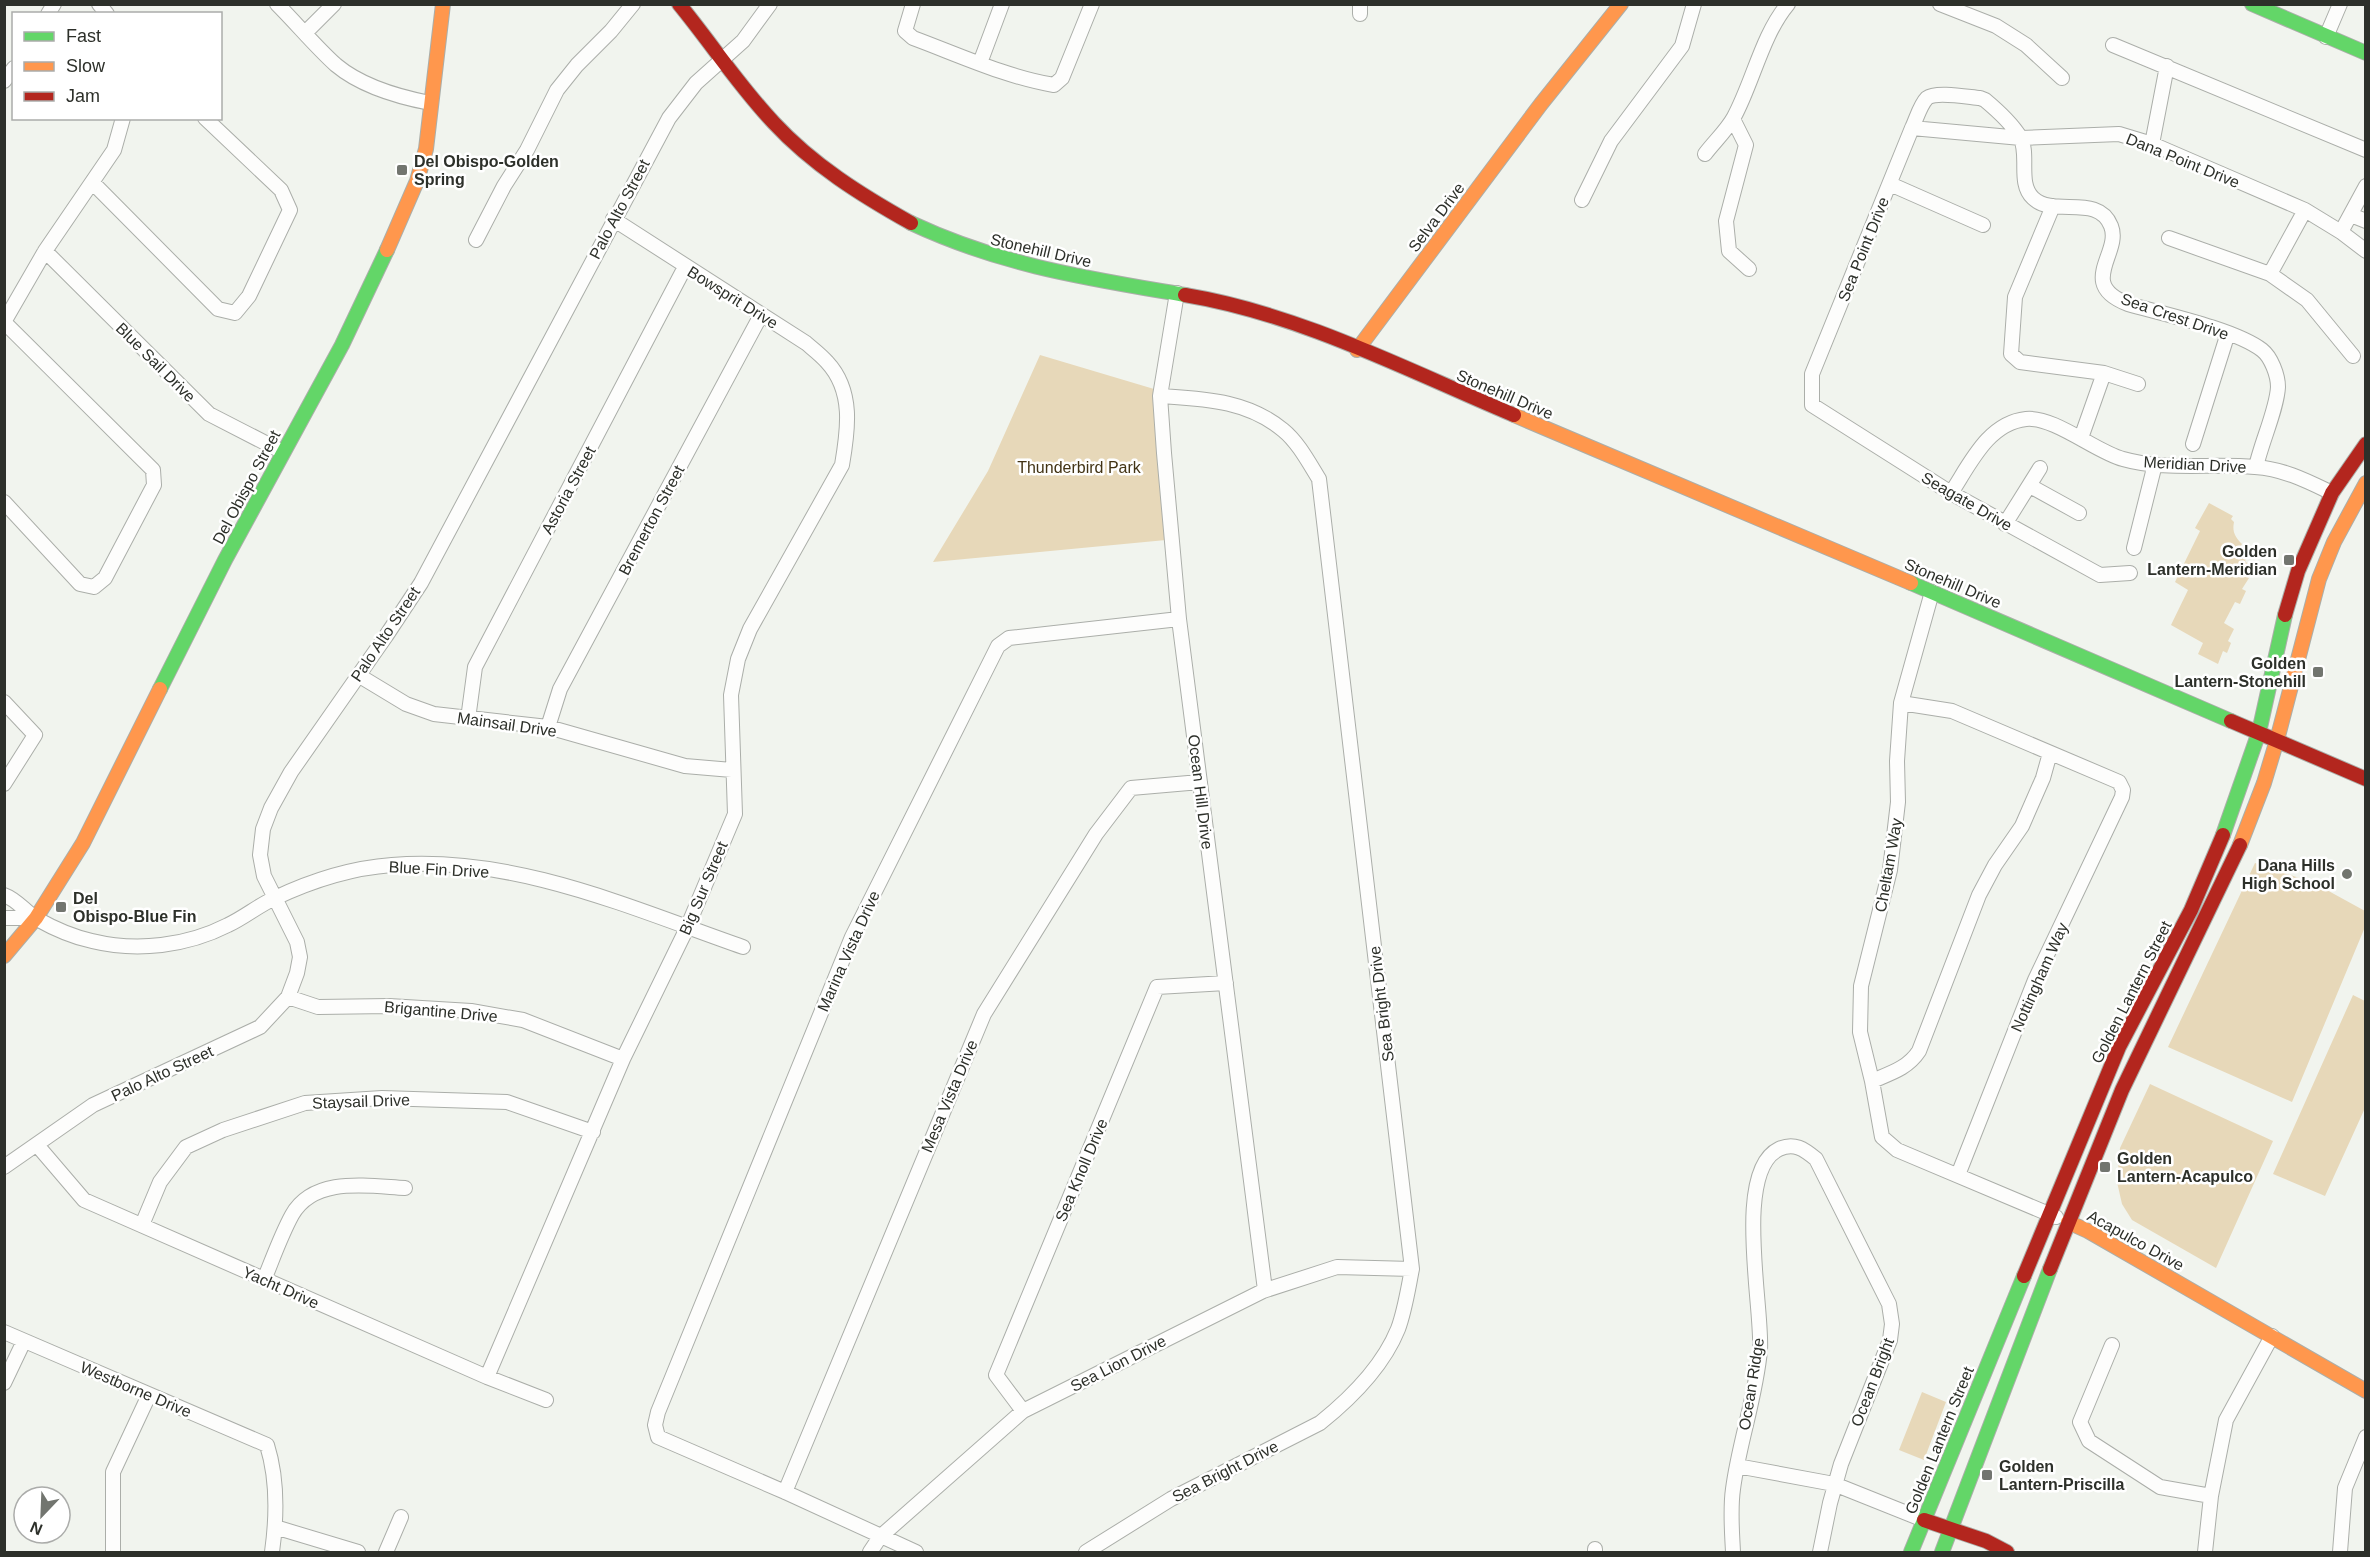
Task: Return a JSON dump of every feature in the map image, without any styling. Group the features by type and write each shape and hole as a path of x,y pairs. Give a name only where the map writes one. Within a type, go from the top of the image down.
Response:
{"main road":[{"name":"Del Obispo Street","path":"4,956 36,918 83,843 225,560 342,345 402,218 426,149 443,4"},
{"name":"Stonehill Drive","path":"679,4 752,99 789,139 878,205 918,227 961,246 1054,273 1177,293 1248,308 1294,322 1932,592 2366,779"},
{"name":"Selva Drive","path":"1357,350 1541,104 1621,4"},
{"path":"2252,4 2366,53"},
{"name":"Golden Lantern Street","path":"1911,1552 2097,1096 2119,1047 2196,899 2226,829 2259,732 2285,615 2298,572 2332,493 2366,444"},
{"path":"2346,471 2352,486 2352,508"},
{"path":"1941,1552 2068,1222 2122,1090 2239,849 2264,783 2277,740 2319,579 2334,542 2366,483"},
{"path":"2332,493 2336,505 2334,542"},
{"name":"Acapulco Drive","path":"2068,1222 2088,1231 2366,1391"},
{"path":"1924,1520 1986,1540 2007,1552"}],"street":[{"path":"277,4 337,66 362,82 412,100 430,103"},
{"path":"305,33 334,4"},
{"path":"476,240 504,186 527,150 557,90 633,4"},
{"name":"Palo Alto Street","path":"4,1167 93,1105 260,1027 288,997 300,957 297,942 264,876 260,855 263,828 271,808 291,772 420,583 669,118 696,83 743,41 770,4"},
{"path":"913,4 905,31 913,38 980,63 1054,85 1062,78 1092,4"},
{"path":"980,63 1002,4"},
{"path":"1582,200 1611,141 1682,46 1694,4"},
{"path":"1705,154 1733,119 1761,54 1782,11 1788,4"},
{"path":"1940,4 1996,26 2026,45 2062,78"},
{"path":"2326,37 2340,4"},
{"path":"2113,45 2366,150"},
{"path":"2152,144 2167,66"},
{"name":"Sea Point Drive","path":"1812,405 1812,374 1924,102 1930,96 1938,95 1983,99 2021,138"},
{"path":"1733,119 1746,145 1726,221 1730,251 1749,269"},
{"path":"4,502 80,584 94,587 105,578 154,485 153,470 4,322 45,251 114,150 122,120"},
{"path":"93,183 218,309 235,313 249,296 290,210 281,190 207,120"},
{"name":"Dana Point Drive","path":"1912,128 2021,138 2119,134 2152,144 2305,210 2341,232 2366,251"},
{"name":"Sea Crest Drive","path":"2021,138 2026,187 2038,202 2053,206 2093,208 2109,222 2113,237 2102,278 2107,288 2117,298 2128,304 2228,333 2264,352 2277,377 2278,391 2256,467"},
{"path":"1890,184 1983,225"},
{"path":"2341,232 2366,186"},
{"path":"2053,206 2015,297 2011,354 2014,359 2024,362 2104,374 2138,384"},
{"path":"2270,274 2305,210"},
{"path":"2351,215 2366,221"},
{"name":"Bowsprit Drive","path":"613,219 806,343 828,363 842,387"},
{"path":"2169,238 2270,274 2307,300 2353,356"},
{"name":"Blue Sail Drive","path":"45,251 209,414 283,452"},
{"name":"Astoria Street","path":"468,719 475,667 685,267"},
{"name":"Ocean Hill Drive","path":"1177,293 1160,396 1179,618 1265,1290"},
{"name":"Bremerton Street","path":"548,727 560,689 761,315"},
{"path":"2193,444 2228,333"},
{"path":"2081,438 2104,374"},
{"name":"Big Sur Street","path":"487,1377 623,1059 687,928 735,814 731,696 738,659 750,629 842,465 849,414 842,387"},
{"name":"Sea Bright Drive","path":"1086,1552 1171,1499 1320,1423 1341,1407 1384,1353 1397,1330 1412,1269 1319,479 1285,431 1257,414 1219,400 1160,396"},
{"name":"Seagate Drive","path":"1812,405 1951,493 2100,575 2130,573"},
{"name":"Meridian Drive","path":"1951,493 1989,437 2009,424 2028,418 2053,425 2121,459 2155,464 2256,467 2294,474 2332,493"},
{"path":"2134,548 2155,464"},
{"path":"2005,524 2040,468"},
{"path":"2030,486 2079,513"},
{"path":"2352,508 2366,515"},
{"name":"Cheltam Way","path":"1882,1137 1860,1032 1861,986 1890,870 1899,802 1897,761 1901,703 1932,592"},
{"name":"Marina Vista Drive","path":"785,1492 658,1437 655,1425 658,1412 852,937 998,646 1009,638 1179,618"},
{"name":"Mainsail Drive","path":"358,675 406,704 434,714 548,727 685,766 732,770"},
{"path":"4,702 35,735 4,784"},
{"path":"1872,1081 1904,1068 1919,1051 1979,896 1995,865 2022,826 2043,778 2050,753 1952,711 1901,703"},
{"name":"Nottingham Way","path":"1958,1175 2035,980 2122,797 2123,790 2119,782 2050,753"},
{"name":"Mesa Vista Drive","path":"785,1492 984,1014 1096,834 1131,788 1200,782"},
{"name":"Blue Fin Drive","path":"4,895 14,898 36,918 72,935 96,942 154,946 184,941 216,931 274,898 357,868 394,864 449,866 503,872 592,893 743,947"},
{"name":"Blue Fin Drive","path":"4,918 36,918"},
{"name":"Sea Knoll Drive","path":"1023,1411 996,1375 1157,987 1226,983"},
{"name":"Brigantine Drive","path":"288,997 318,1007 388,1006 471,1011 523,1020 623,1059"},
{"name":"Staysail Drive","path":"142,1225 160,1182 186,1147 224,1130 305,1103 382,1098 507,1102 593,1132"},
{"name":"Acapulco Drive","path":"1882,1137 1897,1150 2068,1222"},
{"name":"Yacht Drive","path":"37,1145 84,1200 487,1377 546,1400"},
{"name":"Ocean Bright","path":"1778,1150 1795,1146 1816,1159 1889,1304 1892,1324 1890,1341 1834,1484 1820,1552"},
{"name":"Ocean Ridge","path":"1733,1552 1731,1501 1760,1352 1753,1238 1755,1206 1762,1170 1770,1155 1778,1150"},
{"path":"264,1280 293,1213 304,1200 319,1191 339,1187 365,1185 405,1188"},
{"name":"Sea Lion Drive","path":"870,1552 880,1537 1023,1411 1265,1290 1337,1267 1412,1269"},
{"name":"Westborne Drive","path":"4,1332 267,1445 275,1469 276,1527"},
{"path":"2205,1552 2211,1496 2226,1420 2272,1336"},
{"path":"4,1383 24,1341"},
{"path":"2112,1345 2080,1422 2090,1441 2160,1486 2211,1496"},
{"path":"113,1552 113,1472 149,1395"},
{"path":"2340,1552 2345,1488 2366,1437"},
{"path":"1737,1466 1834,1484 1924,1520"},
{"path":"785,1492 915,1552"},
{"path":"386,1552 401,1517"},
{"path":"272,1552 276,1527 358,1552"}],"green space":[{"name":"Thunderbird Park","path":"1040,355 1154,389 1166,540 933,562 988,471"},
{"path":"2209,503 2233,516 2231,519 2234,522 2234,532 2242,544 2240,547 2250,553 2245,561 2248,564 2244,574 2249,578 2242,589 2246,591 2240,604 2235,602 2224,623 2234,629 2228,641 2231,643 2227,653 2223,651 2218,664 2198,654 2203,643 2171,625 2188,590 2175,582 2200,531 2195,528"},
{"path":"2255,863 2314,883 2365,911 2365,927 2292,1102 2168,1047"},
{"path":"2353,995 2365,1001 2365,1108 2325,1196 2273,1174"},
{"path":"2150,1084 2273,1141 2216,1268 2132,1220 2122,1204 2117,1182 2120,1148"},
{"path":"1922,1392 1946,1402 1924,1460 1899,1450"}],"traffic: fast":[{"path":"2252,4 2366,53"},
{"path":"911,223 979,250 1045,269 1185,295"},
{"path":"160,689 225,560 342,345 387,250"},
{"path":"1911,583 2231,721"},
{"path":"2223,835 2259,732 2285,615"},
{"path":"1942,1552 2050,1269"},
{"path":"1911,1552 2024,1276"}],"traffic: slow":[{"path":"387,250 417,181 426,149 443,4"},
{"path":"1357,350 1541,104 1621,4"},
{"path":"1514,415 1911,583"},
{"path":"2240,845 2264,783 2277,740 2319,579 2334,542 2366,483"},
{"path":"4,956 36,918 83,843 160,689"},
{"path":"2068,1222 2088,1231 2366,1391"}],"traffic: jam":[{"path":"679,4 749,94 789,138 838,178 911,223"},
{"path":"1185,295 1270,315 1311,329 1514,415"},
{"path":"2285,615 2298,571 2332,493 2366,444"},
{"path":"2231,721 2366,779"},
{"path":"2024,1276 2119,1047 2191,910 2223,835"},
{"path":"2050,1269 2122,1090 2240,845"},
{"path":"1924,1520 1986,1541 2007,1552"}],"place":[{"name":"Del Obispo-Golden Spring","path":"402,170"},
{"name":"Golden Lantern-Meridian","path":"2289,560"},
{"name":"Golden Lantern-Stonehill","path":"2318,672"},
{"name":"Dana Hills High School","path":"2347,874"},
{"name":"Del Obispo-Blue Fin","path":"61,907"},
{"name":"Golden Lantern-Acapulco","path":"2105,1167"},
{"name":"Golden Lantern-Priscilla","path":"1987,1475"}]}
